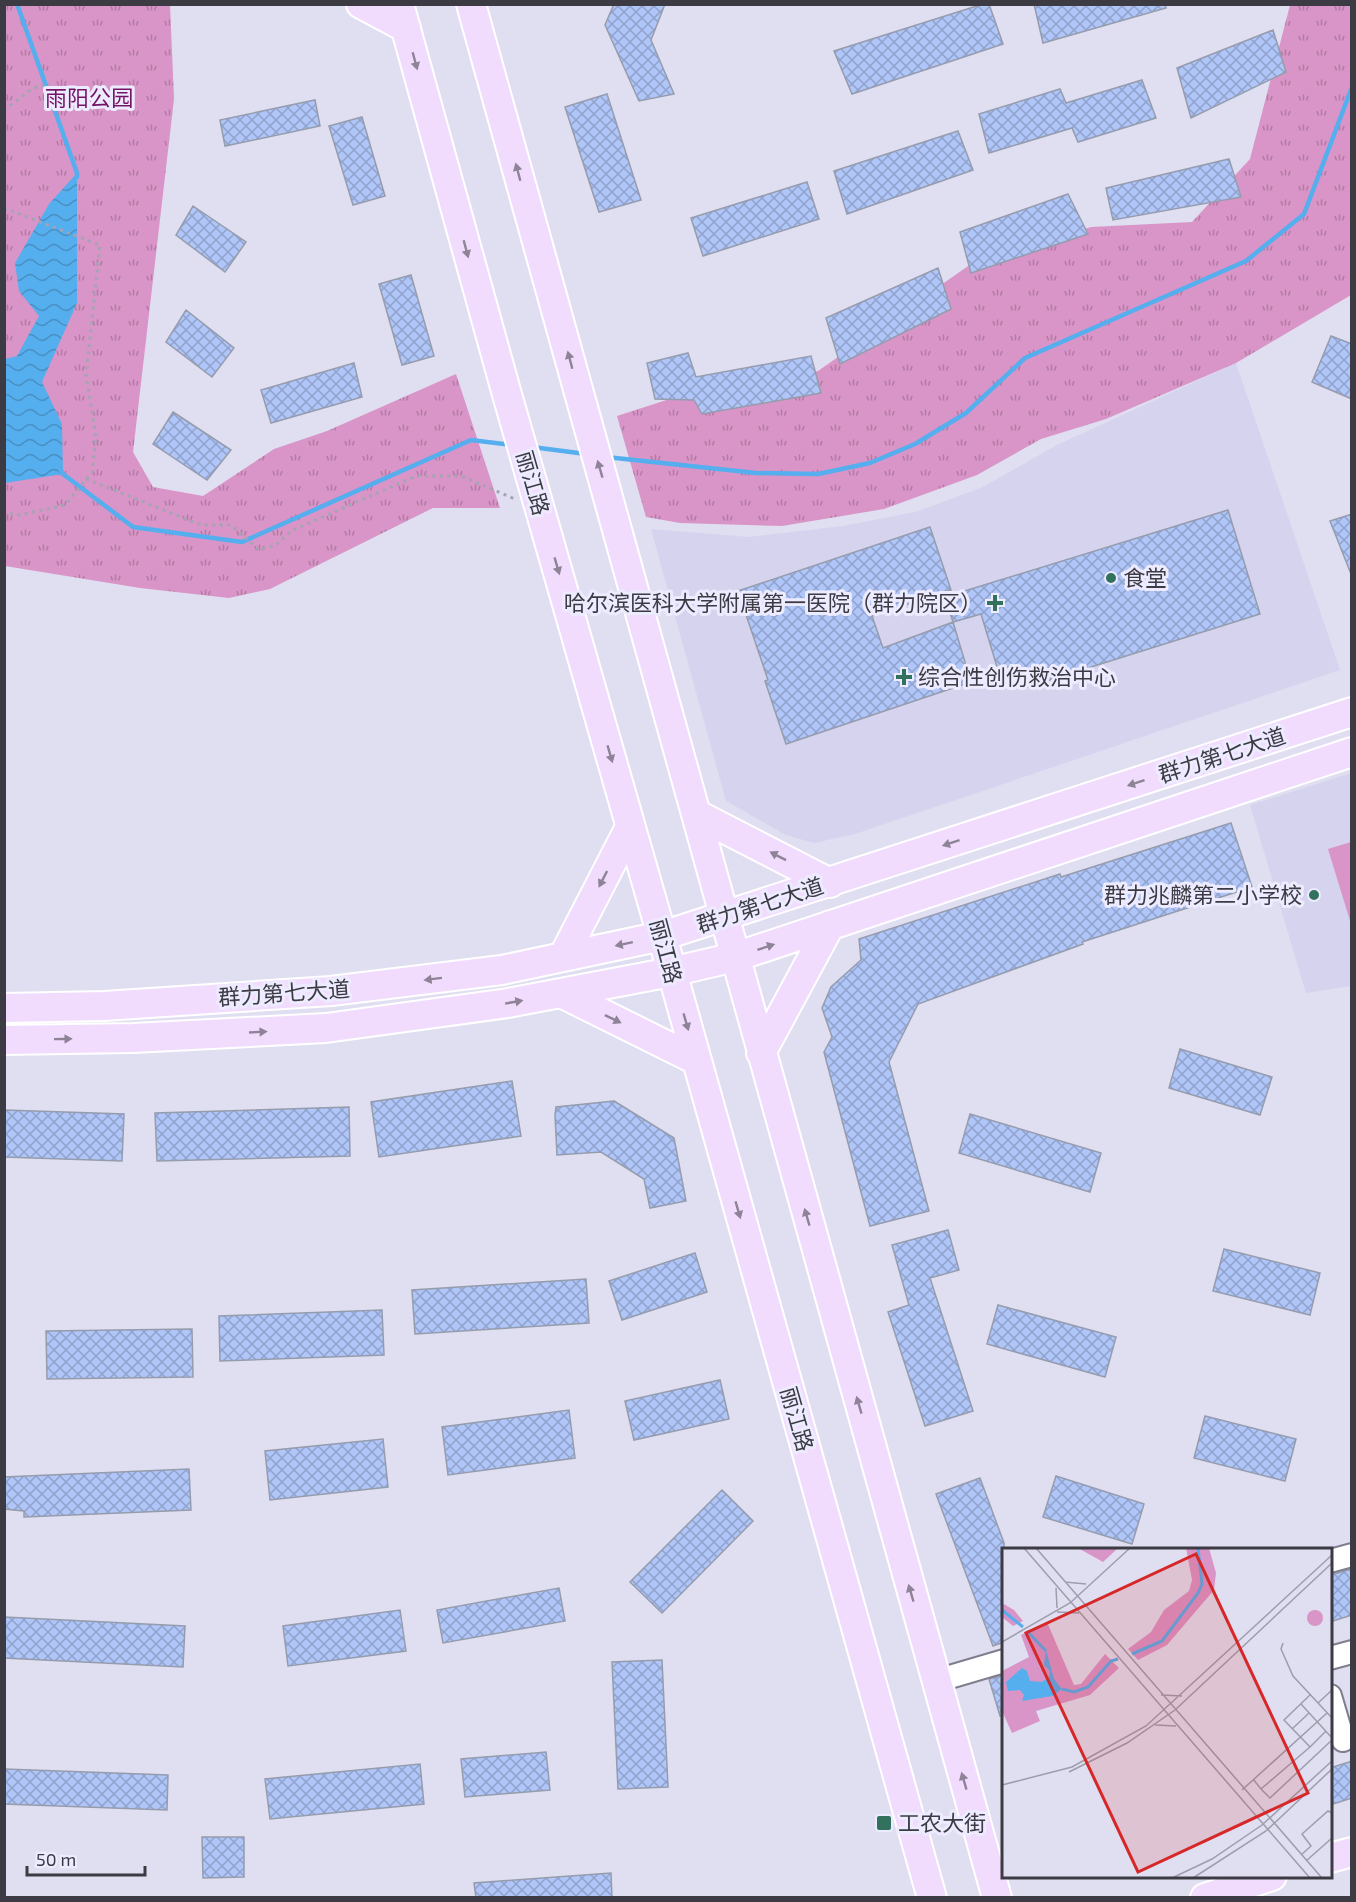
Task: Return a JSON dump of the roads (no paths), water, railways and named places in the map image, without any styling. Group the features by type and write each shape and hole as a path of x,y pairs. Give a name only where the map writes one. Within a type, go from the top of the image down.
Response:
{"main road":[{"path":"360,4 402,16"},
{"path":"477,10 585,417 997,1898"},
{"name":"丽江路","path":"402,16 932,1898"},
{"name":"群力第七大道","path":"4,1008 104,1006 331,991 502,970 662,936 1352,712"},
{"name":"群力第七大道","path":"4,1040 132,1038 326,1028 508,1004 671,972 735,957 1352,752"},
{"path":"696,814 830,883"},
{"path":"563,957 630,827"},
{"path":"761,1053 830,925"},
{"path":"561,993 696,1060"},
{"path":"1332,1857 1352,1852"},
{"path":"1205,1898 1266,1878"}],"street":[{"path":"1332,1560 1352,1555"},
{"path":"1332,1657 1352,1652"},
{"path":"936,1681 1002,1662"},
{"path":"1332,1703 1342,1740"}],"water":[{"path":"77,173 77,303 42,382 62,424 63,474 5,483 5,359 17,356 39,316 19,291 15,263 49,204"}],"waterway":[{"path":"17,4 77,177"},
{"path":"606,457 756,473 818,474 870,463 915,444 966,413 1025,358 1246,261 1304,214 1352,87"},
{"path":"60,469 63,474 133,527 242,542 471,440 512,445"},
{"path":"532,447 586,454"}],"place":[{"name":"食堂","path":"1111,578"},
{"name":"哈尔滨医科大学附属第一医院（群力院区）","path":"995,603"},
{"name":"综合性创伤救治中心","path":"904,677"},
{"name":"群力兆麟第二小学校","path":"1314,895"},
{"name":"工农大街","path":"884,1823"}],"park label":[{"name":"雨阳公园","path":"89,98"}]}
